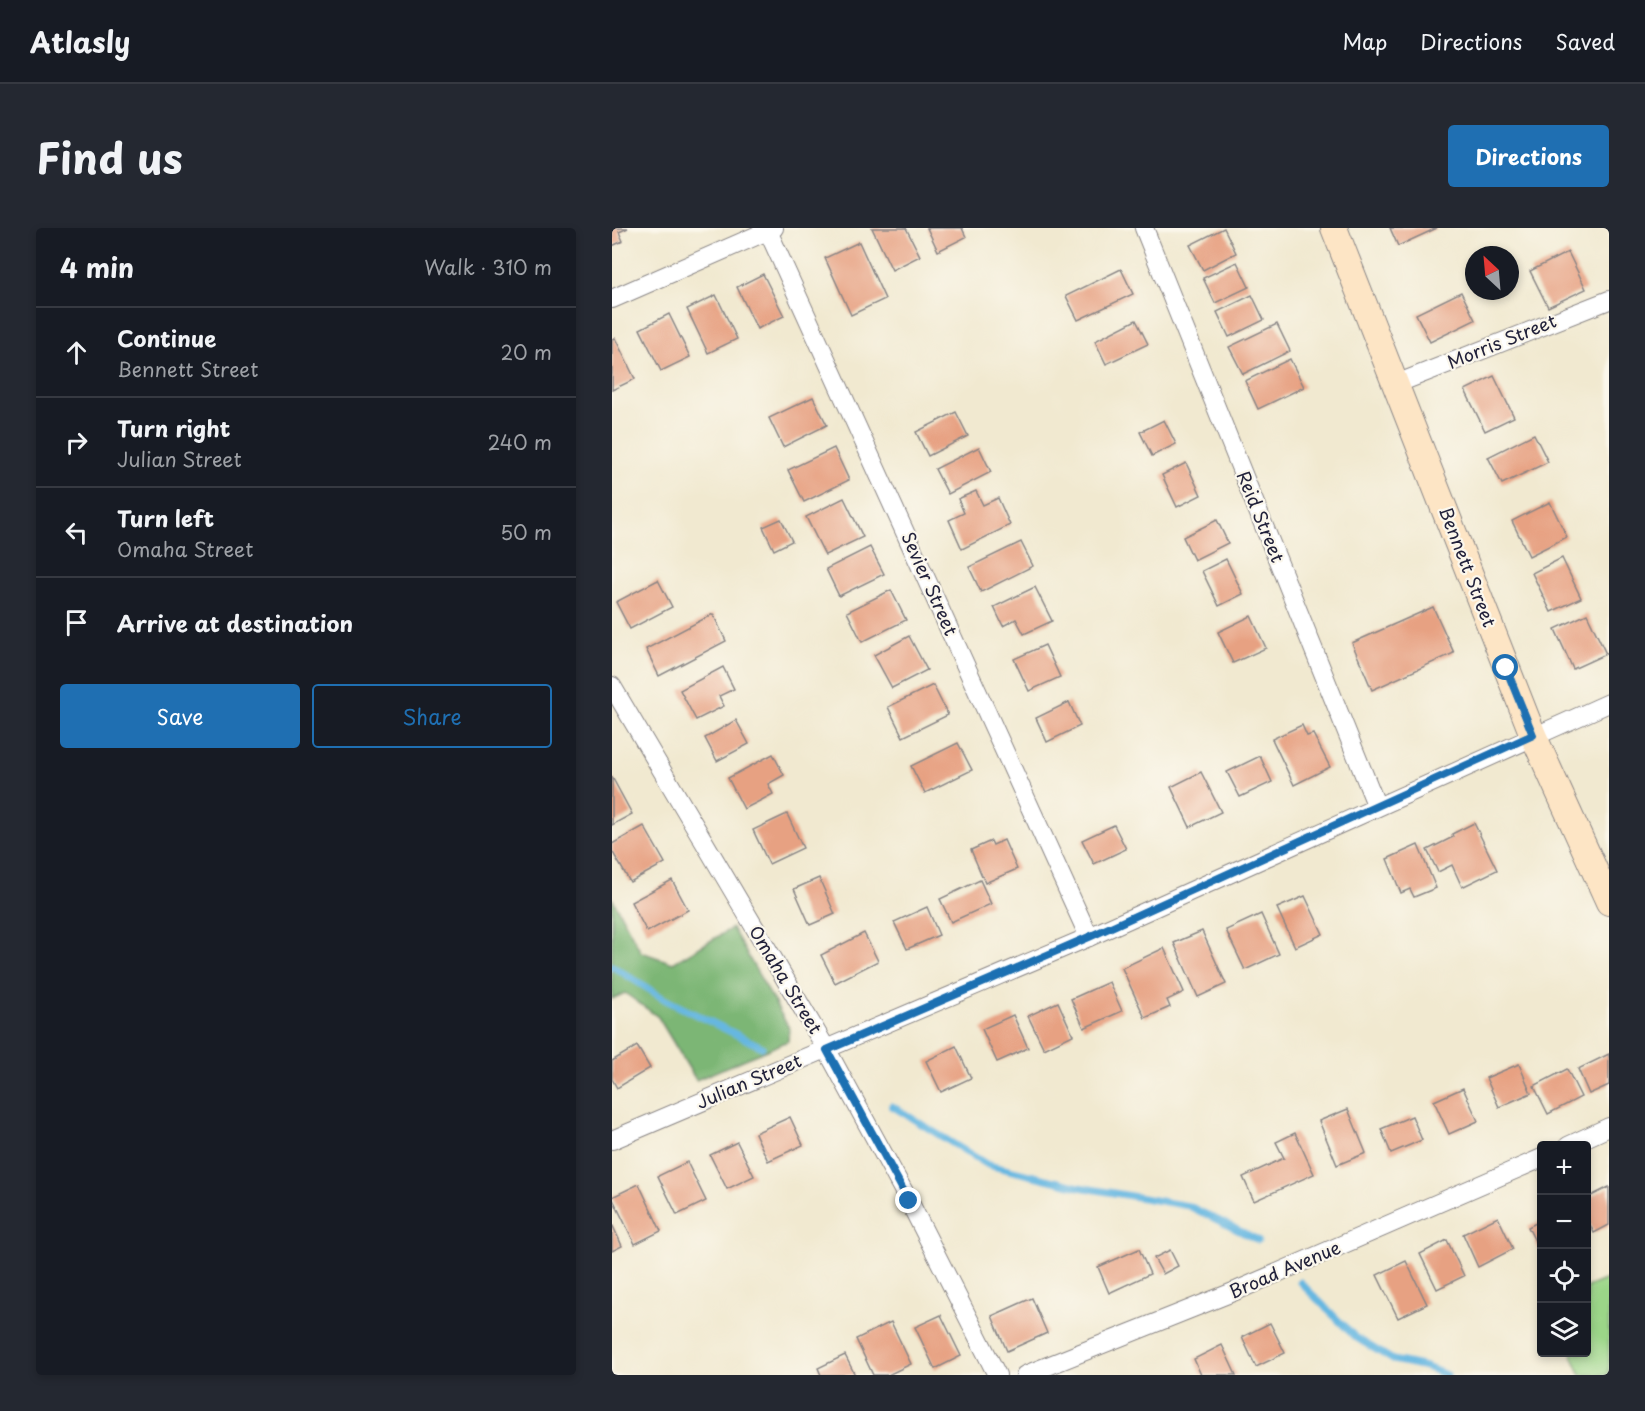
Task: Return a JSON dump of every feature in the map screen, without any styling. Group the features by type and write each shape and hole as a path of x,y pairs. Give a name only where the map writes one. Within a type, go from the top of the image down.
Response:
{"street":[{"name":"Reid Street","path":"1144,228 1377,807"},
{"name":"Bennett Street","path":"1334,228 1533,735 1609,902"},
{"path":"612,299 771,230"},
{"name":"Sevier Street","path":"771,230 1089,937"},
{"name":"Morris Street","path":"1396,384 1609,300"},
{"name":"Omaha Street","path":"612,686 827,1050 909,1201 997,1375"},
{"name":"Julian Street","path":"612,1140 1089,937 1533,735 1609,703"},
{"path":"1579,1141 1609,1127"},
{"name":"Broad Avenue","path":"1025,1375 1249,1285 1537,1160"}],"green space":[{"path":"612,898 641,952 673,963 732,928 789,1028 788,1041 696,1080 658,1017 625,993 612,999"},
{"path":"1609,1278 1609,1375 1581,1375 1573,1357 1591,1357 1591,1285"}],"building":[{"path":"612,228 628,228 619,232 623,241 612,246"},
{"path":"872,228 906,228 920,256 892,270"},
{"path":"927,228 962,228 966,237 938,251"},
{"path":"1224,228 1236,253 1203,270 1190,245"},
{"path":"1390,228 1437,228 1398,246"},
{"path":"859,242 885,299 851,315 825,258"},
{"path":"1568,252 1586,289 1548,307 1530,271"},
{"path":"1237,262 1249,287 1215,303 1203,278"},
{"path":"1121,269 1133,294 1078,320 1066,296"},
{"path":"763,274 784,316 757,329 737,287"},
{"path":"1461,292 1475,320 1430,342 1416,314"},
{"path":"716,295 737,339 708,353 687,309"},
{"path":"1252,295 1264,320 1229,337 1217,312"},
{"path":"669,314 690,357 661,371 640,329"},
{"path":"1136,320 1148,344 1106,364 1095,341"},
{"path":"1277,324 1290,351 1243,374 1229,347"},
{"path":"615,338 635,379 612,390 612,339"},
{"path":"1290,359 1304,387 1258,409 1245,381"},
{"path":"1494,376 1514,417 1485,431 1465,390"},
{"path":"813,397 827,425 783,447 769,418"},
{"path":"956,412 968,436 928,456 916,432"},
{"path":"1164,420 1176,444 1152,456 1140,432"},
{"path":"1534,434 1548,462 1502,484 1488,457"},
{"path":"979,447 991,472 948,494 935,469"},
{"path":"834,448 849,480 804,502 788,470"},
{"path":"1186,463 1201,495 1177,507 1162,475"},
{"path":"976,491 983,505 998,498 1010,525 962,549 949,520 964,513 958,499"},
{"path":"844,498 863,537 825,555 806,517"},
{"path":"1550,502 1567,537 1529,556 1512,521"},
{"path":"781,519 792,541 774,550 763,527"},
{"path":"1217,520 1228,543 1194,560 1183,537"},
{"path":"1021,542 1033,566 981,592 969,567"},
{"path":"870,547 884,574 839,596 826,569"},
{"path":"1562,558 1581,598 1551,612 1532,573"},
{"path":"1226,559 1243,594 1219,606 1202,571"},
{"path":"658,580 672,607 630,629 616,602"},
{"path":"1035,587 1052,621 1024,634 1016,619 1003,626 994,607"},
{"path":"891,590 906,620 862,642 847,612"},
{"path":"1433,607 1454,653 1372,690 1352,643"},
{"path":"713,614 726,641 659,676 646,649"},
{"path":"1587,614 1606,654 1573,669 1555,629"},
{"path":"1251,616 1266,648 1233,663 1218,632"},
{"path":"909,636 927,670 892,688 874,655"},
{"path":"1045,645 1060,677 1029,691 1014,659"},
{"path":"723,667 734,689 719,696 724,706 696,720 680,690"},
{"path":"933,685 948,715 903,737 888,707"},
{"path":"1069,702 1080,726 1047,742 1036,718"},
{"path":"736,720 749,744 717,761 705,738"},
{"path":"1302,725 1307,736 1313,734 1330,767 1294,785 1272,739"},
{"path":"958,743 972,770 925,793 911,766"},
{"path":"773,754 784,775 768,784 773,794 744,809 728,778"},
{"path":"1260,756 1272,782 1240,797 1227,772"},
{"path":"1201,772 1221,812 1190,827 1171,787"},
{"path":"612,777 632,814 612,825"},
{"path":"787,814 803,848 769,864 753,830"},
{"path":"1474,823 1497,870 1462,887 1452,865 1438,872 1427,850"},
{"path":"1114,825 1126,849 1094,864 1082,840"},
{"path":"644,826 665,863 630,882 612,851 612,844"},
{"path":"1004,840 1017,869 985,883 971,850 991,841 993,845"},
{"path":"1418,845 1436,888 1414,897 1410,889 1401,893 1387,859"},
{"path":"819,878 835,914 810,925 794,889"},
{"path":"672,880 688,910 647,932 631,902"},
{"path":"980,880 991,904 951,922 940,899"},
{"path":"1305,896 1323,934 1295,947 1277,908"},
{"path":"927,907 939,935 907,949 894,922"},
{"path":"1261,914 1279,954 1245,970 1226,930"},
{"path":"1202,931 1226,984 1198,997 1174,943"},
{"path":"864,933 878,961 835,983 821,955"},
{"path":"1164,948 1184,992 1167,1000 1170,1007 1145,1018 1122,968"},
{"path":"1109,982 1122,1011 1084,1028 1071,999"},
{"path":"1058,1002 1073,1035 1044,1049 1028,1016"},
{"path":"1013,1015 1028,1048 997,1062 982,1029"},
{"path":"637,1046 650,1068 617,1088 612,1079 612,1061"},
{"path":"956,1046 971,1078 941,1092 926,1061"},
{"path":"1609,1054 1609,1085 1589,1094 1578,1069"},
{"path":"1519,1064 1531,1093 1499,1107 1486,1078"},
{"path":"1567,1069 1581,1097 1548,1114 1534,1086"},
{"path":"1463,1088 1478,1121 1449,1134 1434,1101"},
{"path":"1348,1109 1366,1153 1337,1165 1319,1121"},
{"path":"1412,1116 1422,1140 1391,1153 1381,1129"},
{"path":"790,1117 803,1145 768,1161 755,1133"},
{"path":"1295,1133 1314,1174 1254,1201 1243,1177 1284,1158 1276,1142"},
{"path":"737,1142 754,1176 727,1189 710,1155"},
{"path":"687,1162 706,1201 677,1215 658,1176"},
{"path":"639,1184 661,1231 635,1244 612,1197"},
{"path":"1609,1187 1609,1225 1594,1233 1591,1227 1591,1196"},
{"path":"1498,1217 1513,1249 1478,1267 1463,1234"},
{"path":"1537,1222 1537,1245 1528,1227"},
{"path":"612,1224 622,1246 612,1251"},
{"path":"1447,1240 1464,1276 1437,1289 1420,1254"},
{"path":"1139,1249 1150,1274 1109,1293 1098,1267"},
{"path":"1170,1250 1178,1266 1163,1274 1154,1258"},
{"path":"1406,1261 1427,1304 1398,1318 1377,1275"},
{"path":"1032,1298 1047,1333 1007,1351 992,1316"},
{"path":"941,1315 961,1356 935,1369 915,1327"},
{"path":"891,1322 911,1364 888,1375 873,1375 856,1339"},
{"path":"1270,1323 1285,1353 1256,1367 1242,1337"},
{"path":"1222,1345 1236,1375 1201,1375 1194,1359"},
{"path":"845,1355 855,1375 821,1375 818,1368"}],"waterway":[{"path":"612,966 666,1000 762,1047"},
{"path":"892,1106 988,1165 1079,1187 1189,1206 1258,1240"},
{"path":"1300,1282 1355,1337 1393,1360 1426,1367 1447,1375"}],"route":[{"path":"909,1201 827,1050 1089,937 1533,735 1506,668"}]}
